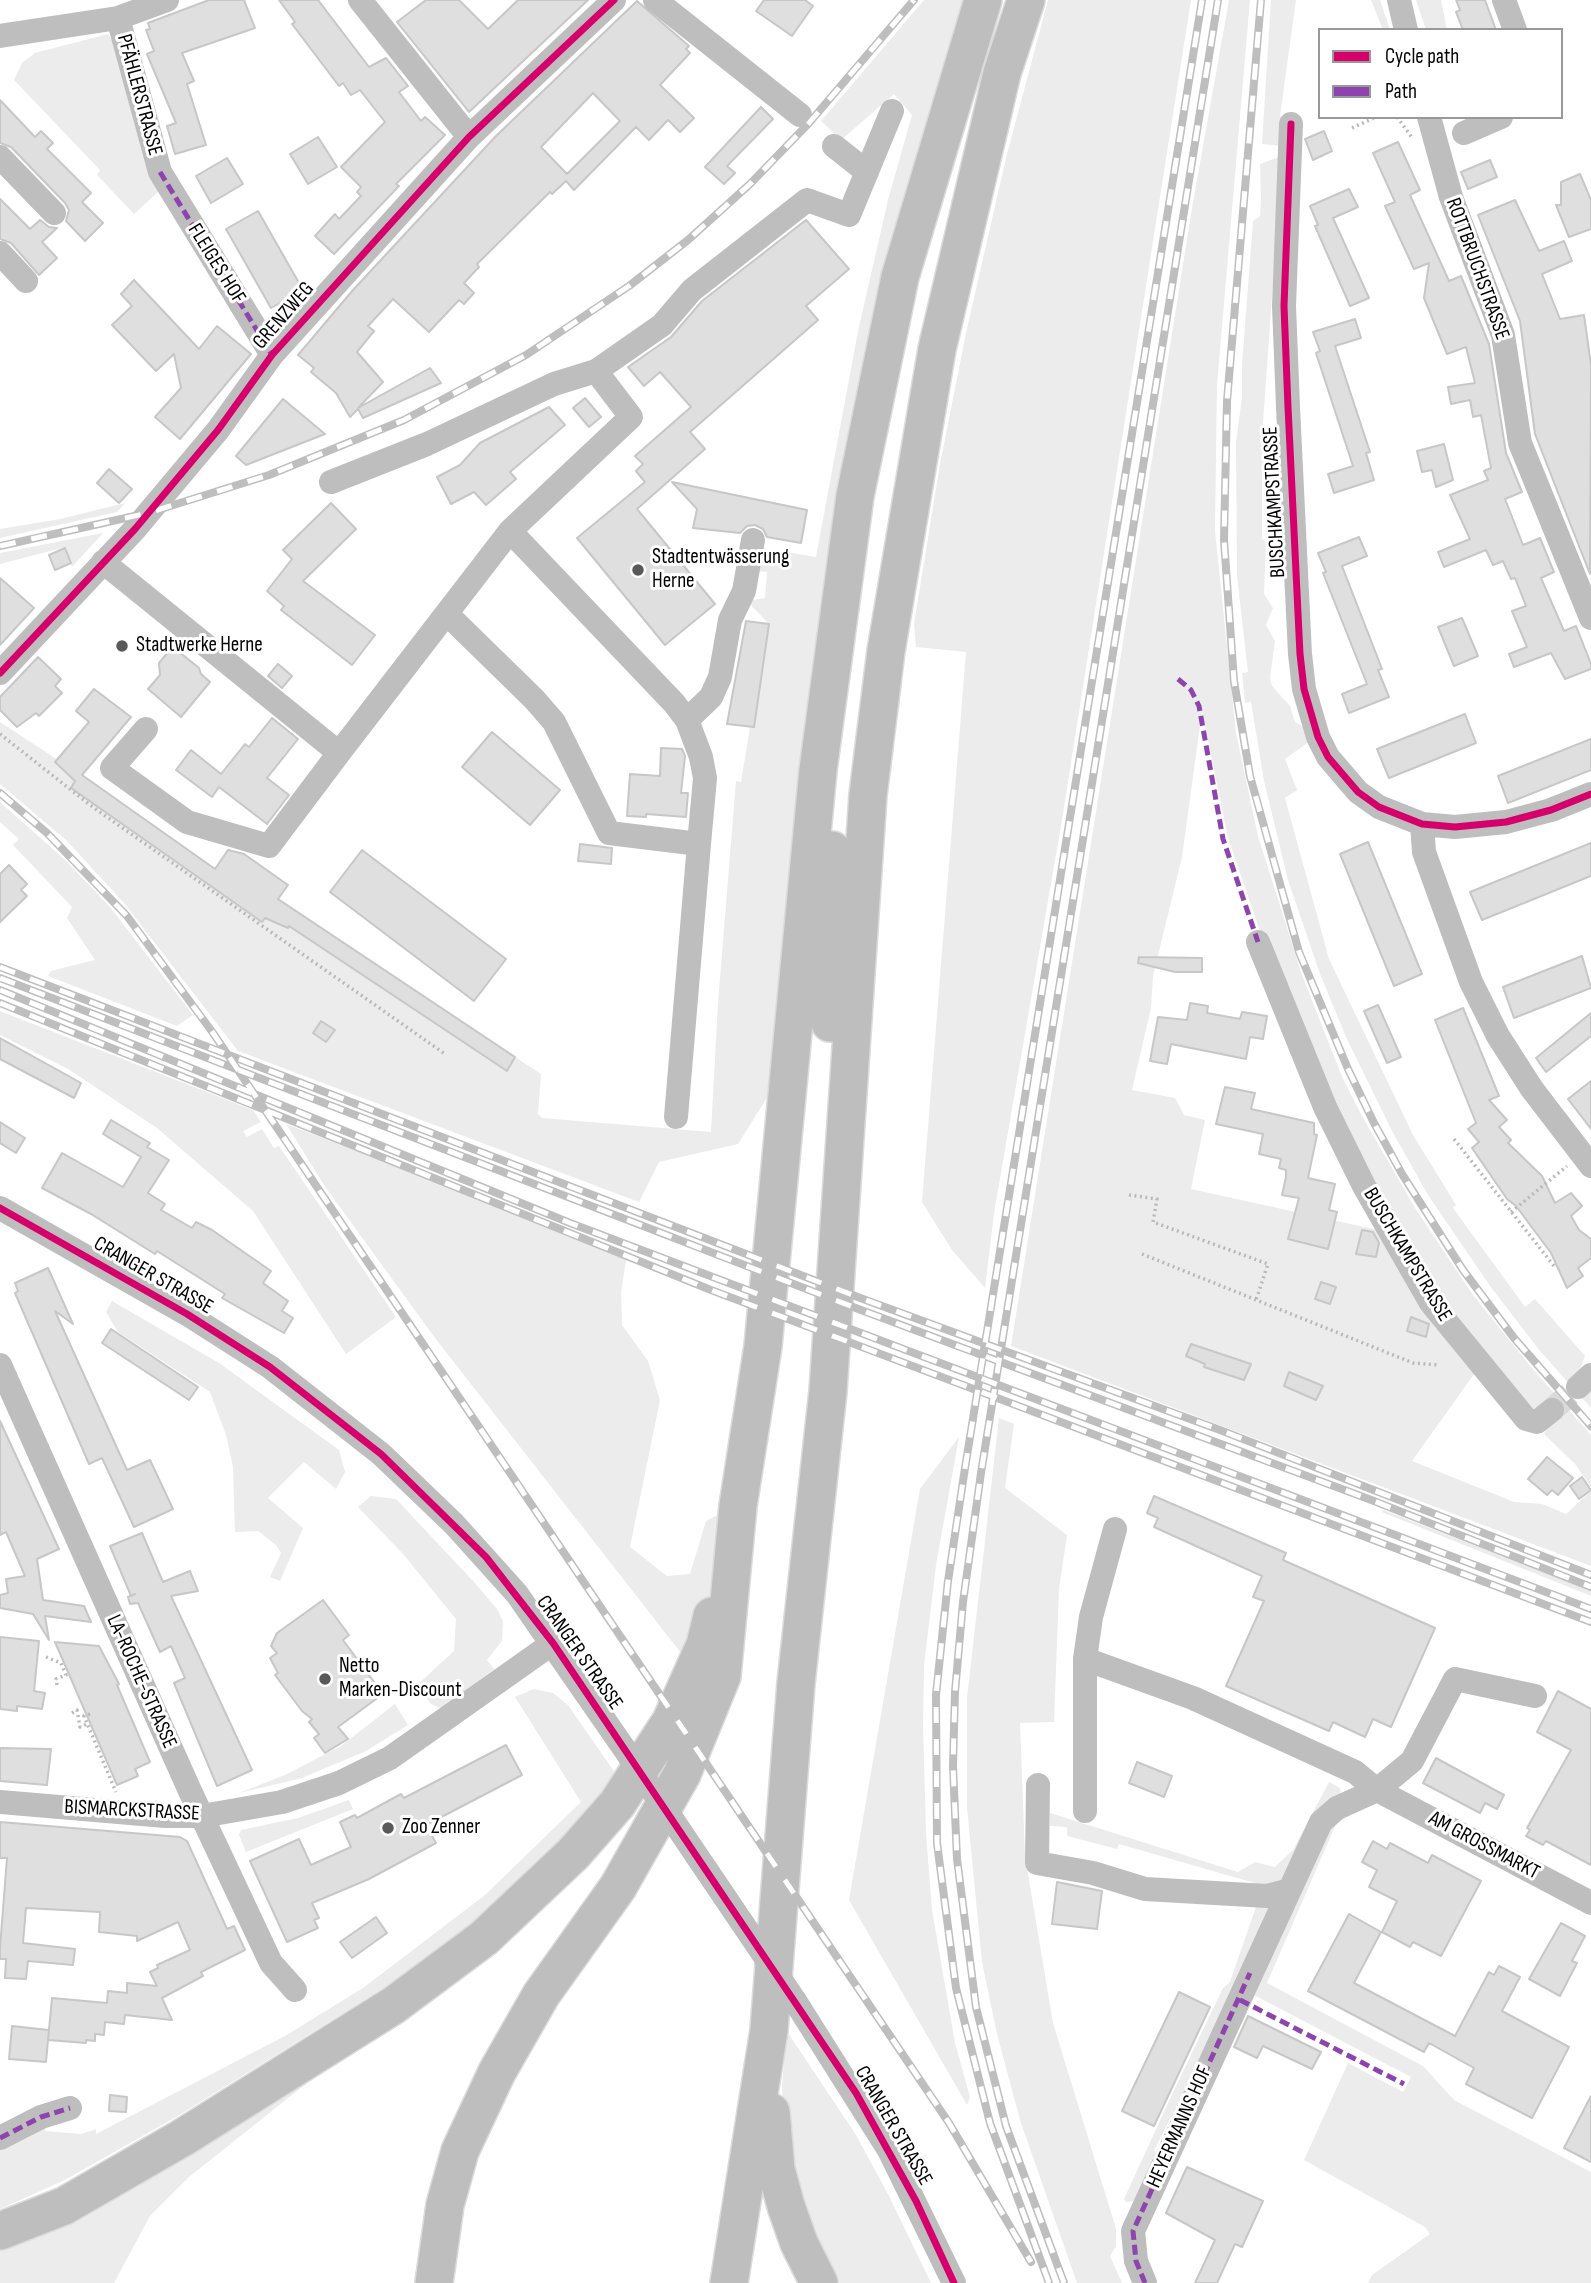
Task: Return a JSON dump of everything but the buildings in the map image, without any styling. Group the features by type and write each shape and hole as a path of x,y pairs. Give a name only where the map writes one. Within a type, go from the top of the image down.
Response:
{"highway":[{"path":"434,2283 445,2205 460,2151 497,2072 541,1995 618,1887 682,1774 722,1676 738,1506 763,1346 818,770 855,496 900,277 928,191 983,0"},
{"path":"729,2283 769,2030 796,1683 828,1391 868,794 883,677 908,511 937,349 1002,73 1026,0"},
{"path":"711,2283 736,2104 794,1540 827,1110 834,820 842,723 928,191"},
{"path":"0,2231 64,2206 182,2138 394,2005 484,1938 573,1854 617,1804 671,1721 705,1645 738,1506"},
{"path":"769,2030 771,2133 776,2169 799,2243 819,2283"}],"street":[{"path":"4,41 118,18 167,0"},
{"path":"360,0 469,137"},
{"name":"GRENZWEG","path":"0,673 103,562 209,440 272,355 469,137 614,0"},
{"path":"654,0 797,112"},
{"path":"1399,0 1406,28"},
{"path":"1504,0 1514,28"},
{"name":"PFÄHLERSTRASSE","path":"118,18 160,172"},
{"path":"331,482 427,444 554,384 596,371 662,325 692,290 807,200 849,215 892,111"},
{"name":"ROTTBRUCHSTRASSE","path":"1430,119 1451,197 1503,335 1520,443 1591,618"},
{"path":"1464,133 1496,119"},
{"name":"BUSCHKAMPSTRASSE","path":"1291,124 1284,306 1300,654 1304,689 1318,737 1343,777 1379,807 1422,824"},
{"path":"834,146 867,172"},
{"path":"0,157 54,213"},
{"name":"FLEIGES HOF","path":"160,172 272,355"},
{"path":"0,253 26,281"},
{"path":"146,729 112,768 187,822 269,846 510,531 631,417 596,371"},
{"path":"510,531 674,703 687,720 701,757 705,778 677,1117"},
{"path":"687,720 711,697 720,677 730,620 744,591 753,540"},
{"path":"103,562 339,753"},
{"path":"447,614 554,722 609,833 699,844"},
{"path":"1587,1153 1532,1089 1498,1036 1471,982 1424,852 1422,824 1455,827 1506,822 1551,810 1591,793"},
{"path":"809,859 834,820"},
{"name":"BUSCHKAMPSTRASSE","path":"1258,942 1299,1046 1364,1186 1431,1303 1525,1419 1537,1422 1552,1409"},
{"name":"CRANGER STRASSE","path":"0,1208 197,1321 270,1367 327,1409 407,1477 478,1548 553,1643 795,2001 889,2150 954,2283"},
{"name":"LA-ROCHE-STRASSE","path":"0,1365 202,1816 271,1963 295,1990"},
{"path":"1085,1811 1085,1659 1091,1617 1115,1529"},
{"name":"BISMARCKSTRASSE","path":"0,1802 202,1816 282,1802 363,1773 390,1758 553,1643"},
{"name":"AM GROSSMARKT","path":"1085,1659 1193,1698 1354,1772 1377,1790 1591,1903"},
{"name":"HEYERMANNS HOF","path":"1144,2283 1136,2261 1133,2231 1321,1822 1337,1808 1377,1790 1412,1761 1455,1678 1535,1696"},
{"path":"1038,1784 1037,1863 1093,1872 1145,1889 1267,1896 1287,1891"},
{"path":"0,2138 41,2117 70,2108"}],"path":[{"path":"1352,128 1372,119"},
{"path":"0,734 94,808 445,1054"},
{"path":"1454,1139 1555,1266"},
{"path":"1511,1212 1574,1160 1587,1153"},
{"path":"1129,1195 1157,1199 1153,1222 1268,1264 1256,1300"},
{"path":"1142,1254 1413,1363 1439,1365"},
{"path":"46,1657 61,1663 65,1673"},
{"path":"60,1684 57,1685 56,1679 70,1670"},
{"path":"72,1713 77,1710 80,1727 87,1724"},
{"path":"90,1714 84,1716 106,1758 116,1788 115,1812"}],"shaded area":[{"path":"924,0 969,0 932,128 780,1077 738,1144 659,1162 639,1202 238,1051 124,903 66,840 0,784 0,722 58,760 56,763 75,781 71,788 262,921 265,918 288,928 289,926 507,1070 515,1057 541,1074 538,1114 542,1118 711,1132 718,1003 736,781 741,782 750,727 754,727 769,624 747,601 765,598 767,572 752,571 756,547 816,557 858,331 888,200 912,115 894,94 841,140 821,121"},
{"path":"1048,0 1191,0 1062,820 994,1213 985,1288 952,1250 922,1202 966,652 916,647 914,624 940,464 966,333 1006,158"},
{"path":"1229,0 1250,0 1217,385 1215,531 1236,733 1258,836 1302,975 1343,1079 1415,1208 1473,1295 1591,1435 1591,1487 1575,1464 1544,1434 1556,1414 1549,1406 1525,1409 1435,1298 1357,1164 1263,940 1228,838 1202,711 1182,857 1153,976 1151,1008 1132,1090 1175,1098 1184,1115 1205,1120 1191,1189 1387,1232 1477,1370 1412,1461 1514,1502 1542,1504 1566,1514 1591,1491 1591,1566 1011,1346 1192,208"},
{"path":"1271,0 1296,0 1280,116 1285,117 1283,146 1262,144"},
{"path":"1371,0 1380,0 1389,28 1382,28"},
{"path":"1416,0 1441,0 1447,28 1425,28"},
{"path":"108,34 121,54 158,192 134,214 97,175 100,170 14,80 22,63 35,53"},
{"path":"1282,156 1262,437 1267,453 1262,469 1262,538 1266,543 1264,594 1273,608 1266,625 1275,641 1270,678 1272,686 1290,706 1295,722 1304,727 1310,741 1285,759 1297,790 1285,798 1329,959 1413,1135 1456,1205 1453,1208 1525,1307 1535,1299 1585,1356 1575,1383 1591,1388 1591,1408 1540,1351 1490,1286 1428,1195 1392,1131 1346,1037 1320,974 1288,880 1264,781 1251,702 1245,703 1242,673 1248,672 1237,576 1236,442 1242,398 1242,364 1253,221 1260,216 1260,164"},
{"path":"125,503 117,512 0,538 0,529 60,519"},
{"path":"103,533 72,567 66,547 0,564 0,553"},
{"path":"0,802 65,860 110,907 193,1015 177,1026 48,976 51,971 95,960 67,918 72,907 13,845 19,839 0,822"},
{"path":"0,1011 253,1110 261,1122 243,1131 247,1137 262,1129 274,1148 279,1146 396,1317 346,1354 253,1211 157,1128 68,1069 0,1035"},
{"path":"286,1124 627,1254 621,1292 622,1325 648,1361 660,1400 630,1547 667,1576 690,1574 706,1521 731,1508 715,1578 688,1662 435,1338 326,1188"},
{"path":"112,1301 219,1363 339,1450 345,1472 336,1489 304,1462 268,1498 303,1528 280,1581 270,1577 281,1553 276,1545 258,1531 235,1532 233,1467 226,1435 210,1392 118,1332 106,1312"},
{"path":"999,1418 1014,1424 1005,1488 1067,1535 1059,1589 1054,1722 1020,1723 1025,1856 1053,2023 1116,2229 1116,2246 1110,2256 1122,2283 1077,2283 1020,2120 997,2034 982,1962 967,1808 967,1698"},
{"path":"959,1437 936,1565 924,1666 923,1726 926,1833 932,1910 955,2043 970,2097 967,2105 849,1900 920,1489"},
{"path":"371,1496 396,1499 474,1582 497,1609 503,1621 502,1641 487,1660 494,1669 442,1709 431,1704 417,1685 454,1651 456,1619 403,1554 358,1507"},
{"path":"1383,1510 1591,1590 1591,1596 1382,1512"},
{"path":"534,1689 553,1693 568,1705 620,1780 498,1907 412,1970 176,2117 65,2180 0,2209 0,2146 46,2127 45,2131 81,2134 96,2129 96,2134 285,2036 363,1988 485,1895 581,1802 515,1697"},
{"path":"395,1704 408,1725 366,1751 302,1778 239,1793 285,1775 341,1746"},
{"path":"1329,1782 1340,1788 1341,1796 1284,1880 1265,1886 1119,1844 1117,1849 1067,1836 1067,1827 1050,1826 1050,1813 1238,1872 1255,1862 1275,1867 1293,1850"},
{"path":"349,1800 353,1809 246,1852 239,1835 241,1830 298,1818"},
{"path":"1336,1824 1267,1983 1423,2066 1454,2100 1591,2172 1591,2283 1368,2283 1372,2275 1430,2234 1425,2227 1304,2160 1348,2063 1403,2092 1411,2077 1250,1993 1324,1827"},
{"path":"1276,1902 1205,2058 1200,2056 1184,2090 1189,2093 1176,2119 1171,2117 1154,2151 1160,2154 1137,2201 1126,2202 1124,2199 1169,2101 1223,1988 1230,1982 1257,1904"},
{"path":"786,2030 856,2135 931,2283 834,2283 807,2226 785,2130 782,2088"},
{"path":"361,2040 189,2177 150,2216 114,2283 0,2283 0,2243"}],"tunnel":[{"path":"1552,1410 1578,1387"}],"railway":[{"path":"0,546 148,513 269,475 404,420 526,355 629,286 688,240 750,184 809,123 914,0"},
{"path":"1049,2283 990,2123 956,1988 937,1843 936,1695 948,1581 965,1468 1202,0"},
{"path":"1064,2283 1006,2126 976,2007 957,1859 953,1766 955,1692 963,1602 981,1473 1218,0"},
{"path":"1261,0 1227,401 1224,540 1234,681 1250,776 1299,952 1348,1069 1374,1123 1402,1174 1463,1270 1514,1338 1591,1426"},
{"path":"0,793 47,833 127,916 213,1033 949,2123 1031,2262"},
{"path":"0,967 863,1299 1220,1430 1591,1575"},
{"path":"0,978 861,1310 1374,1501 1591,1587"},
{"path":"0,990 570,1223 1591,1609"},
{"path":"0,1003 711,1290 1591,1622"}],"marked path":[{"path":"160,172 272,355"},
{"path":"1178,679 1191,690 1199,706 1223,839 1258,942"},
{"path":"1145,2283 1136,2261 1133,2231 1250,1973"},
{"path":"1240,2000 1404,2084"},
{"path":"0,2138 41,2117 70,2108"}],"cycle path":[{"path":"0,673 135,529 218,430 272,355 469,137 614,0"},
{"path":"1291,124 1284,306 1288,407 1300,654 1304,689 1318,737 1328,757 1358,792 1379,807 1422,824 1455,827 1506,822 1551,810 1591,794"},
{"path":"0,1208 187,1314 270,1367 381,1454 486,1557 553,1643 856,2093 916,2201 954,2283"}],"place":[{"name":"Stadtentwässerung Herne","path":"638,570"},
{"name":"Stadtwerke Herne","path":"122,646"},
{"name":"Netto Marken-Discount","path":"325,1679"},
{"name":"Zoo Zenner","path":"388,1828"}]}
